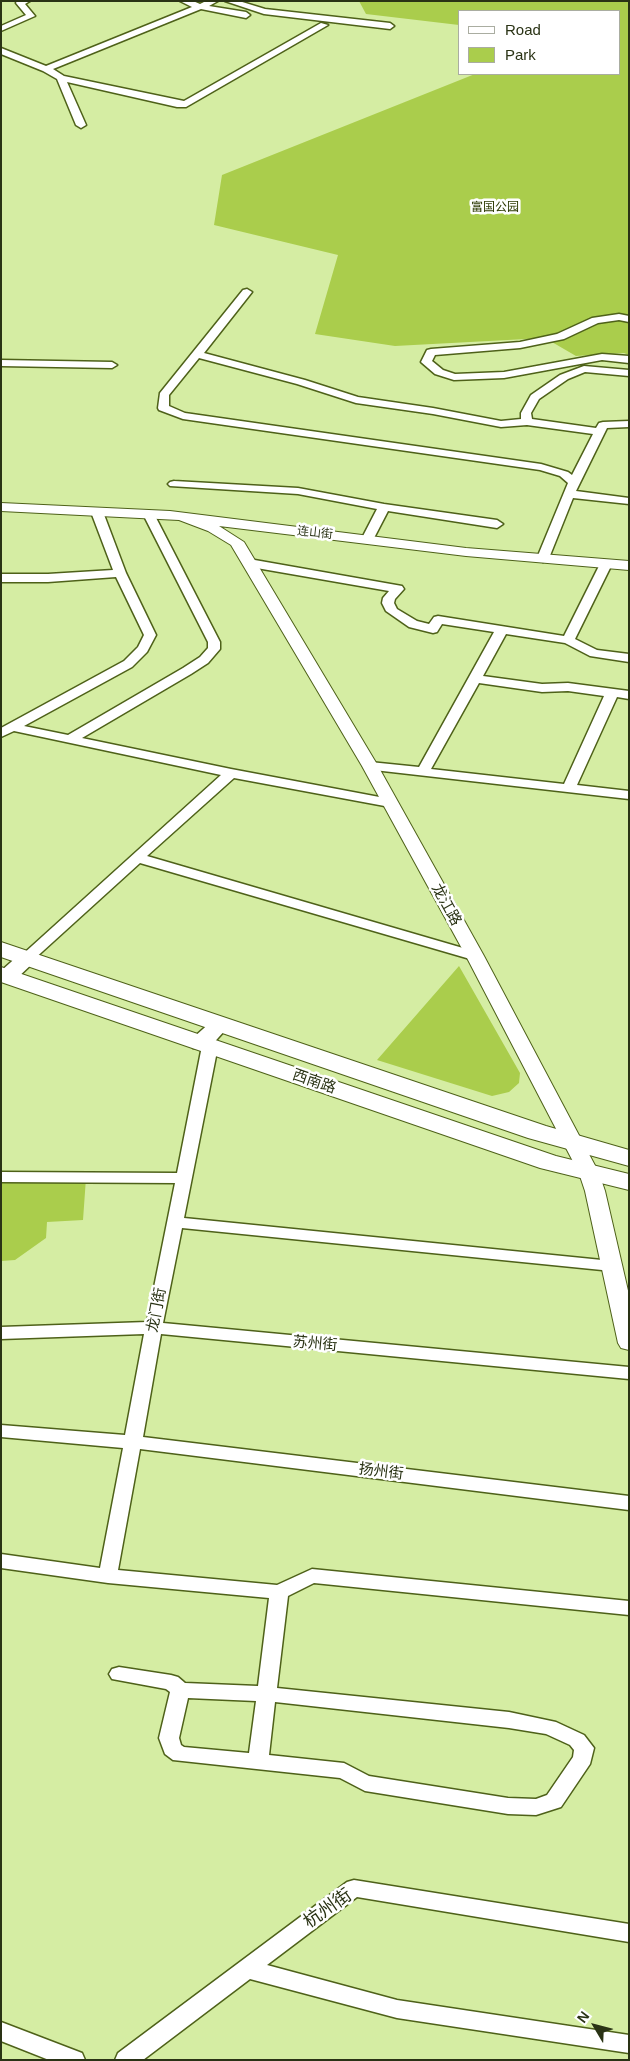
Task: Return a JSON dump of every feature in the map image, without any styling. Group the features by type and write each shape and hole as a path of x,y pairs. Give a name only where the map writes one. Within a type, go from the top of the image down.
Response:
{"main road":[{"path":"1,949 528,1129 629,1158"},
{"path":"5,975 27,958"},
{"name":"西南路","path":"5,975 549,1162 629,1182"},
{"path":"205,1044 220,1024"}],"street":[{"path":"1,28 31,16 20,3 26,1"},
{"path":"184,1 201,7 269,19"},
{"path":"46,69 214,1"},
{"path":"229,1 264,11 390,26"},
{"path":"1,51 46,69 61,78 177,104 186,104 324,25"},
{"path":"61,78 81,125"},
{"path":"247,292 164,395 163,408 183,416 541,467 564,474 574,482"},
{"path":"629,319 619,317 596,320 560,337 520,345 458,348 431,352 426,362 439,372 454,377 504,375 602,358 629,360"},
{"path":"197,354 301,382 356,400 433,411 501,424 527,422 600,432"},
{"path":"1,363 112,365"},
{"path":"527,422 526,413 535,398 564,377 584,369 629,373"},
{"path":"543,558 574,482 603,425 629,424"},
{"path":"174,484 298,491 384,508 497,524"},
{"path":"569,494 629,501"},
{"name":"连山街","path":"1,507 183,517 368,538 466,552 629,566"},
{"path":"368,538 384,508"},
{"path":"7,730 128,664 143,649 150,635 120,573 97,512"},
{"path":"70,739 204,660 214,649 214,642 149,514"},
{"name":"龙江路","path":"183,517 213,528 236,542 370,766 475,956 553,1107 590,1173 629,1343"},
{"path":"236,542 242,536 269,528"},
{"path":"249,563 398,590 389,598 388,603 392,611 400,618 420,626 433,629 438,620 568,640 594,653 629,658"},
{"path":"568,640 606,564"},
{"path":"1,578 48,578 120,573"},
{"path":"423,772 502,630"},
{"path":"475,679 542,688 568,686 629,695"},
{"path":"569,788 612,693"},
{"path":"7,730 70,739 230,773 390,803"},
{"path":"370,766 629,795"},
{"path":"27,958 230,773"},
{"path":"138,858 475,956"},
{"name":"龙门街","path":"108,1576 175,1222 205,1044"},
{"path":"1,1177 183,1178"},
{"path":"175,1222 612,1266"},
{"name":"苏州街","path":"1,1332 154,1328 629,1373"},
{"name":"扬州街","path":"1,1431 132,1442 629,1503"},
{"path":"1,1561 108,1576 279,1592 312,1576 629,1608"},
{"path":"258,1761 279,1592"},
{"path":"119,1674 171,1682 180,1690 266,1694 500,1719 549,1727 577,1740 584,1748 583,1758 554,1801 536,1807 508,1806 365,1783 344,1771 180,1754 172,1749 169,1738 180,1690"},
{"name":"杭州街","path":"126,2060 354,1888 629,1932"},
{"path":"247,1969 397,2009 629,2044"},
{"path":"1,2031 74,2060"}],"green space":[{"name":"富国公园","path":"359,1 629,1 629,355 624,353 576,356 545,338 395,346 315,334 338,255 214,225 222,175 472,75 620,75 620,10 458,10 458,25 366,14"},
{"path":"459,966 520,1073 519,1083 509,1092 492,1096 377,1060"},
{"path":"86,1178 83,1220 47,1222 46,1238 15,1260 1,1261 1,1179"}]}
